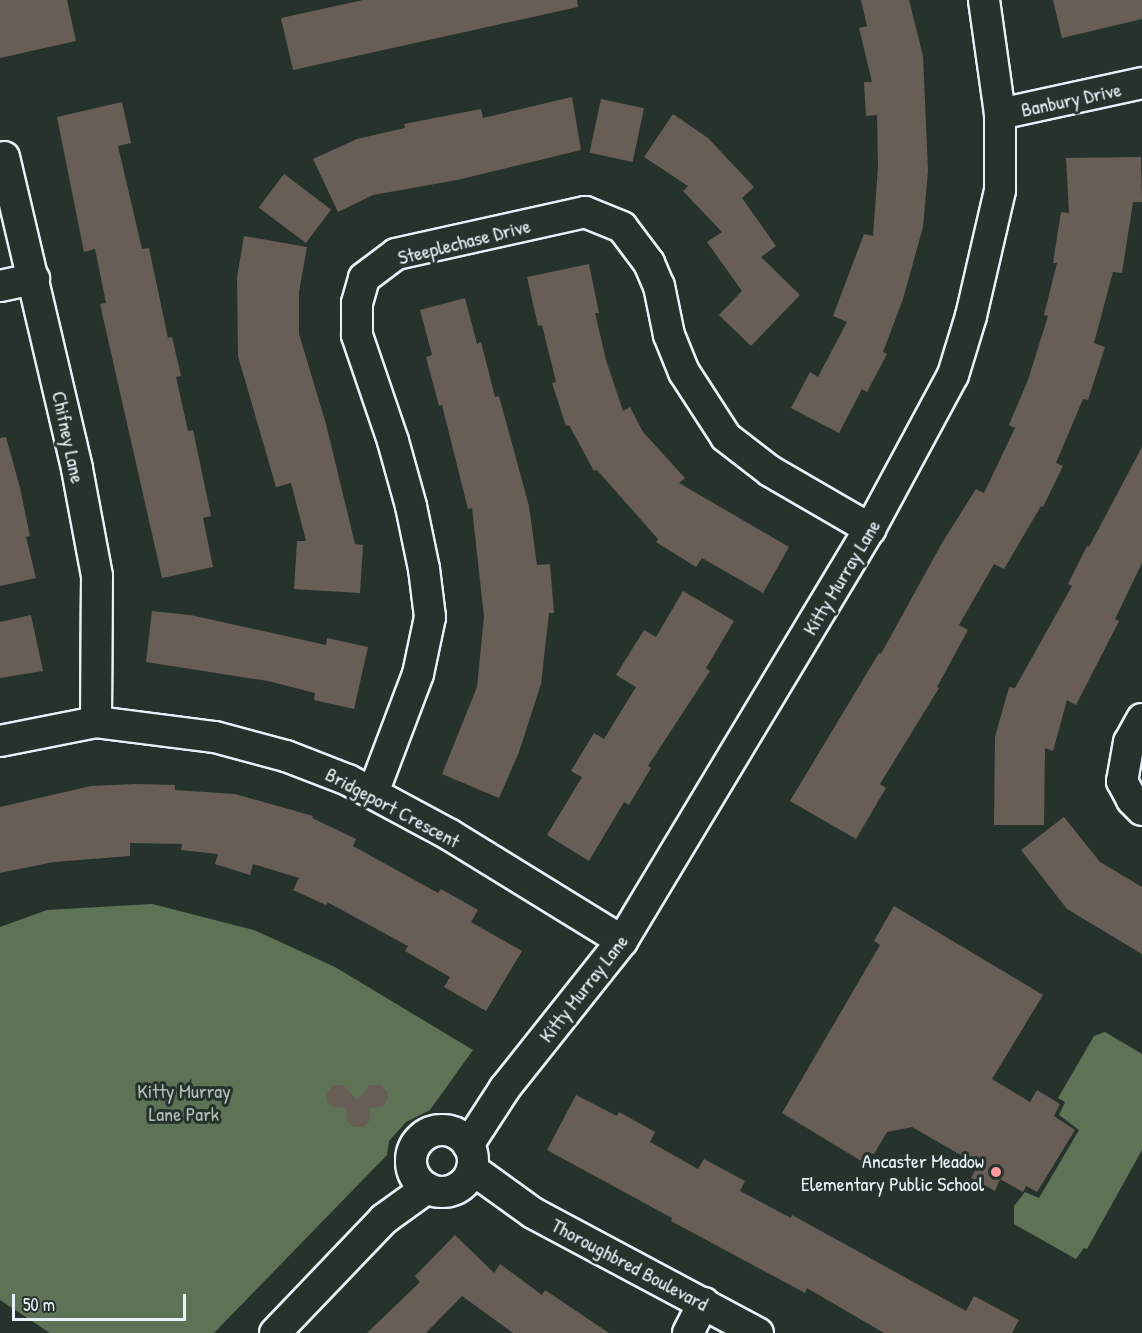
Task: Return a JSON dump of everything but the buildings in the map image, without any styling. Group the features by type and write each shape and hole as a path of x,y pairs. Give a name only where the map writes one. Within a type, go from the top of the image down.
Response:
{"street":[{"name":"Kitty Murray Lane","path":"463,1158 505,1088 622,941 870,529 953,375 971,316 1000,190 1000,114 984,0"},
{"name":"Banbury Drive","path":"1000,114 1142,83"},
{"name":"Chifney Lane","path":"4,156 77,469 97,576 96,722"},
{"name":"Steeplechase Drive","path":"373,793 418,674 430,617 424,569 411,506 393,441 357,335 357,303 364,278 396,254 585,212 622,227 649,262 659,286 669,335 684,372 726,437 770,471 870,529"},
{"path":"0,286 34,279"},
{"path":"1142,719 1129,742 1122,781 1132,800 1142,810"},
{"name":"Bridgeport Crescent","path":"0,741 96,722 215,737 286,756 348,780 450,835 622,941"},
{"path":"431,1132 463,1158 446,1192 419,1179 413,1149 421,1138 431,1132"},
{"name":"Thoroughbred Boulevard","path":"463,1158 533,1213 758,1333"},
{"path":"275,1333 419,1179"},
{"path":"688,1333 703,1304"}],"green space":[{"name":"Kitty Murray Lane Park","path":"152,904 254,930 335,967 473,1050 430,1110 406,1122 389,1141 387,1155 214,1333 50,1333 0,1300 0,927 47,910"},
{"path":"1105,1032 1142,1054 1142,1150 1087,1249 1084,1248 1076,1259 1014,1224 1014,1206 1025,1192 1039,1198 1079,1130 1059,1115 1065,1102 1058,1098 1094,1036"}],"place":[{"name":"Ancaster Meadow Elementary Public School","path":"996,1172"}]}
